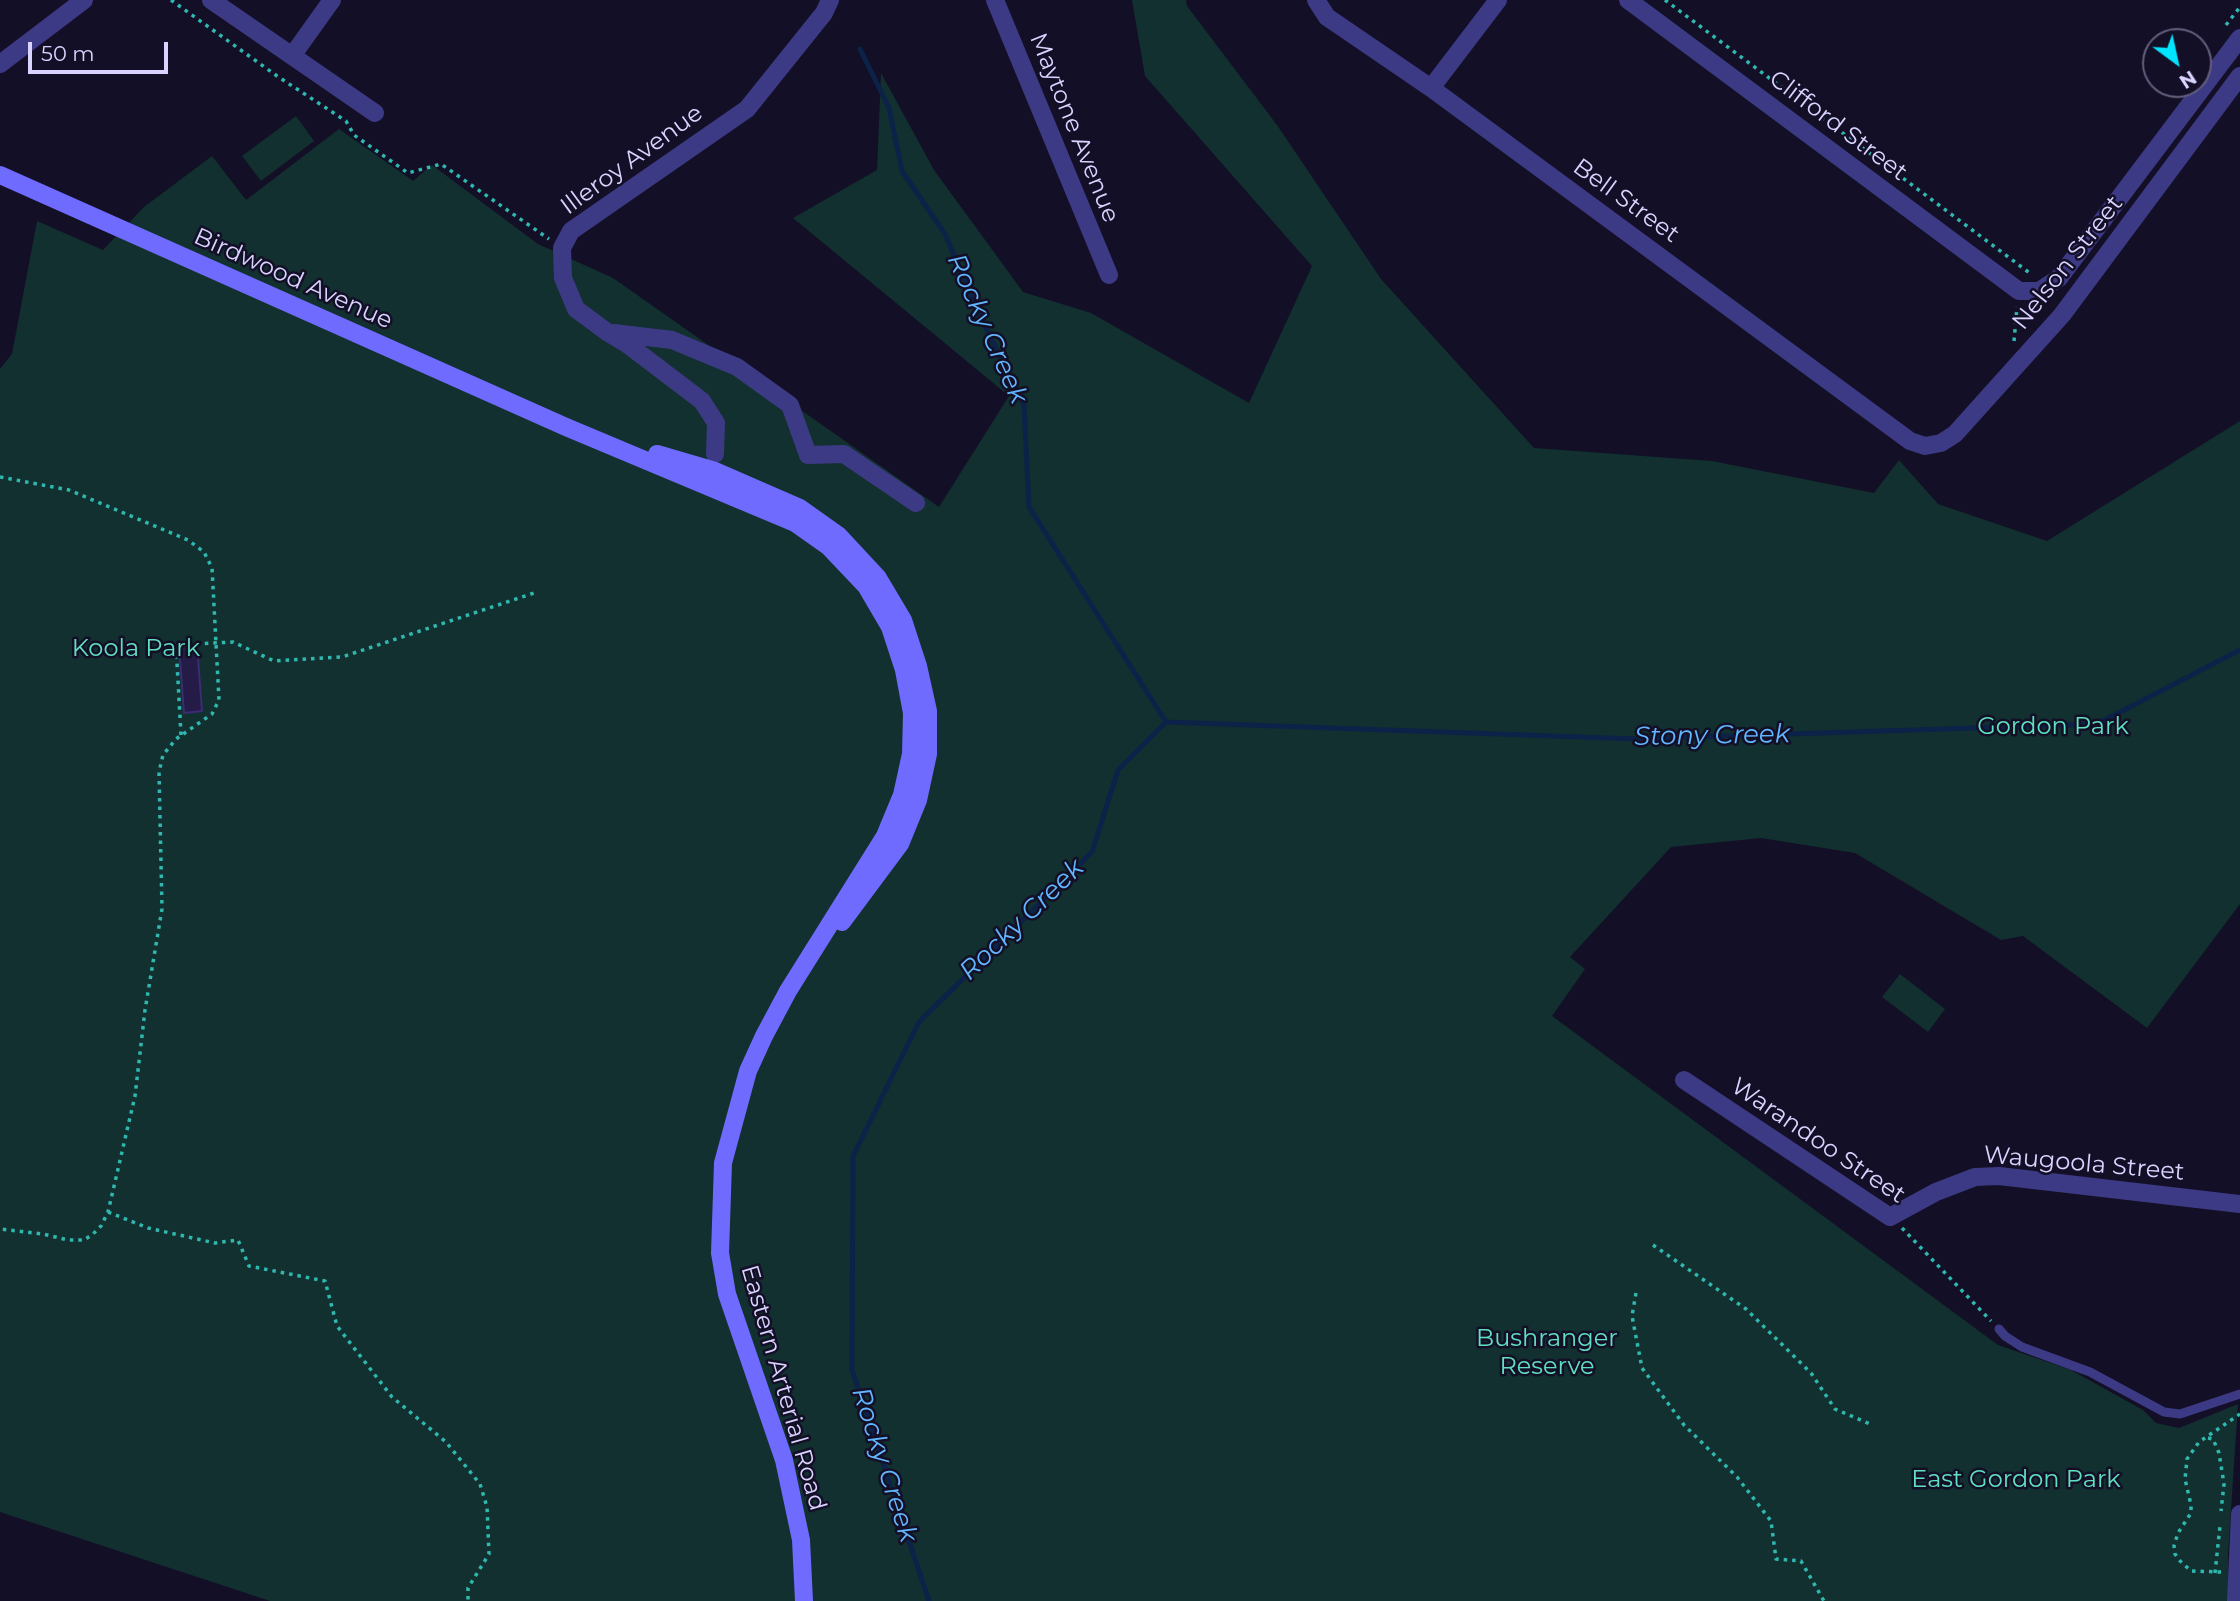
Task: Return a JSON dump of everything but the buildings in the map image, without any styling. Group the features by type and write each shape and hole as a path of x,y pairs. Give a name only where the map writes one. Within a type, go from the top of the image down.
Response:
{"main road":[{"name":"Birdwood Avenue","path":"0,175 566,427"},
{"name":"Eastern Arterial Road","path":"566,427 715,471 800,508 838,535 878,578 903,620 918,666 928,711 928,754 918,800 900,844 873,883 788,991 748,1071 728,1138 721,1189 720,1253 727,1294 783,1460 801,1540 804,1601"}],"street":[{"path":"0,64 84,0"},
{"path":"211,0 375,113"},
{"path":"292,56 331,0"},
{"name":"Illeroy Avenue","path":"715,454 716,423 702,401 576,309 564,278 562,248 571,231 747,109 824,13 830,0"},
{"name":"Maytone Avenue","path":"995,0 1108,275"},
{"name":"Bell Street","path":"1316,0 1328,17 1431,88 1910,441"},
{"path":"1431,88 1498,0"},
{"name":"Clifford Street","path":"1628,0 2019,291"},
{"name":"Nelson Street","path":"2019,291 2039,291 2059,278 2240,38"},
{"name":"Nelson Street","path":"1910,441 1925,446 1941,443 1955,434 2062,314 2240,76"},
{"path":"607,332 672,340 737,367 790,405 808,455 844,454 916,503"},
{"name":"Warandoo Street","path":"1684,1080 1890,1217"},
{"name":"Waugoola Street","path":"1890,1217 1936,1192 1975,1177 1999,1176 2240,1204"},
{"path":"2236,1601 2240,1514"}],"lane":[{"path":"1999,1329 2022,1347 2090,1372 2164,1412 2180,1414 2240,1394"}],"path":[{"path":"171,0 277,76 346,121 354,135 408,173 441,164 554,242"},
{"path":"1665,0 2039,279"},
{"path":"2010,373 2019,291"},
{"path":"0,477 69,490 188,540 204,552 212,568 219,700 212,714 181,735 163,755 159,772 162,909 145,1010 135,1096 107,1212 93,1234 84,1240 0,1229"},
{"path":"181,735 176,645 233,642 274,661 342,657 537,592"},
{"path":"107,1212 148,1228 215,1243 238,1240 249,1266 325,1281 337,1326 392,1397 446,1443 480,1484 487,1507 489,1554 468,1588 468,1601"},
{"name":"Warandoo Street","path":"1890,1217 1999,1329"},
{"path":"1653,1245 1746,1309 1811,1373 1835,1409 1870,1424"},
{"path":"1636,1293 1632,1316 1642,1368 1684,1425 1737,1477 1770,1521 1776,1559 1801,1561 1824,1601"},
{"path":"2237,1570 2215,1573 2191,1571 2175,1553 2178,1533 2191,1513 2185,1479 2187,1459 2191,1451 2206,1437 2240,1414"},
{"path":"2206,1437 2216,1443 2224,1484 2215,1573"}],"green space":[{"path":"1132,0 1186,0 1187,6 1277,125 1381,279 1534,448 1712,461 1874,493 1899,460 1938,504 2047,541 2240,421 2240,904 2147,1028 2023,936 2001,940 1855,853 1761,838 1671,847 1570,957 1585,969 1552,1016 1998,1345 2071,1370 2143,1410 2156,1423 2179,1428 2238,1404 2228,1555 2229,1601 270,1601 0,1512 0,369 12,354 37,221 103,250 144,207 212,156 246,200 339,129 413,181 432,165 538,244 613,278 939,507 1009,396 793,218 877,170 881,73 934,170 1023,292 1091,313 1249,403 1312,266 1145,76"},
{"path":"296,116 314,141 261,181 242,156"},
{"path":"1900,974 1945,1009 1928,1032 1882,997"}],"waterway":[{"name":"Rocky Creek","path":"860,49 889,108 902,171 945,234 979,314 1024,405 1029,507 1166,722 1118,770 1092,852 919,1022 853,1156 852,1370 929,1601"},
{"name":"Stony Creek","path":"1166,722 1636,739 2097,724 2240,650"}],"park label":[{"name":"Koola Park","path":"136,649"},
{"name":"Gordon Park","path":"2053,727"},
{"name":"Bushranger Reserve","path":"1547,1353"},
{"name":"East Gordon Park","path":"2016,1480"}]}
